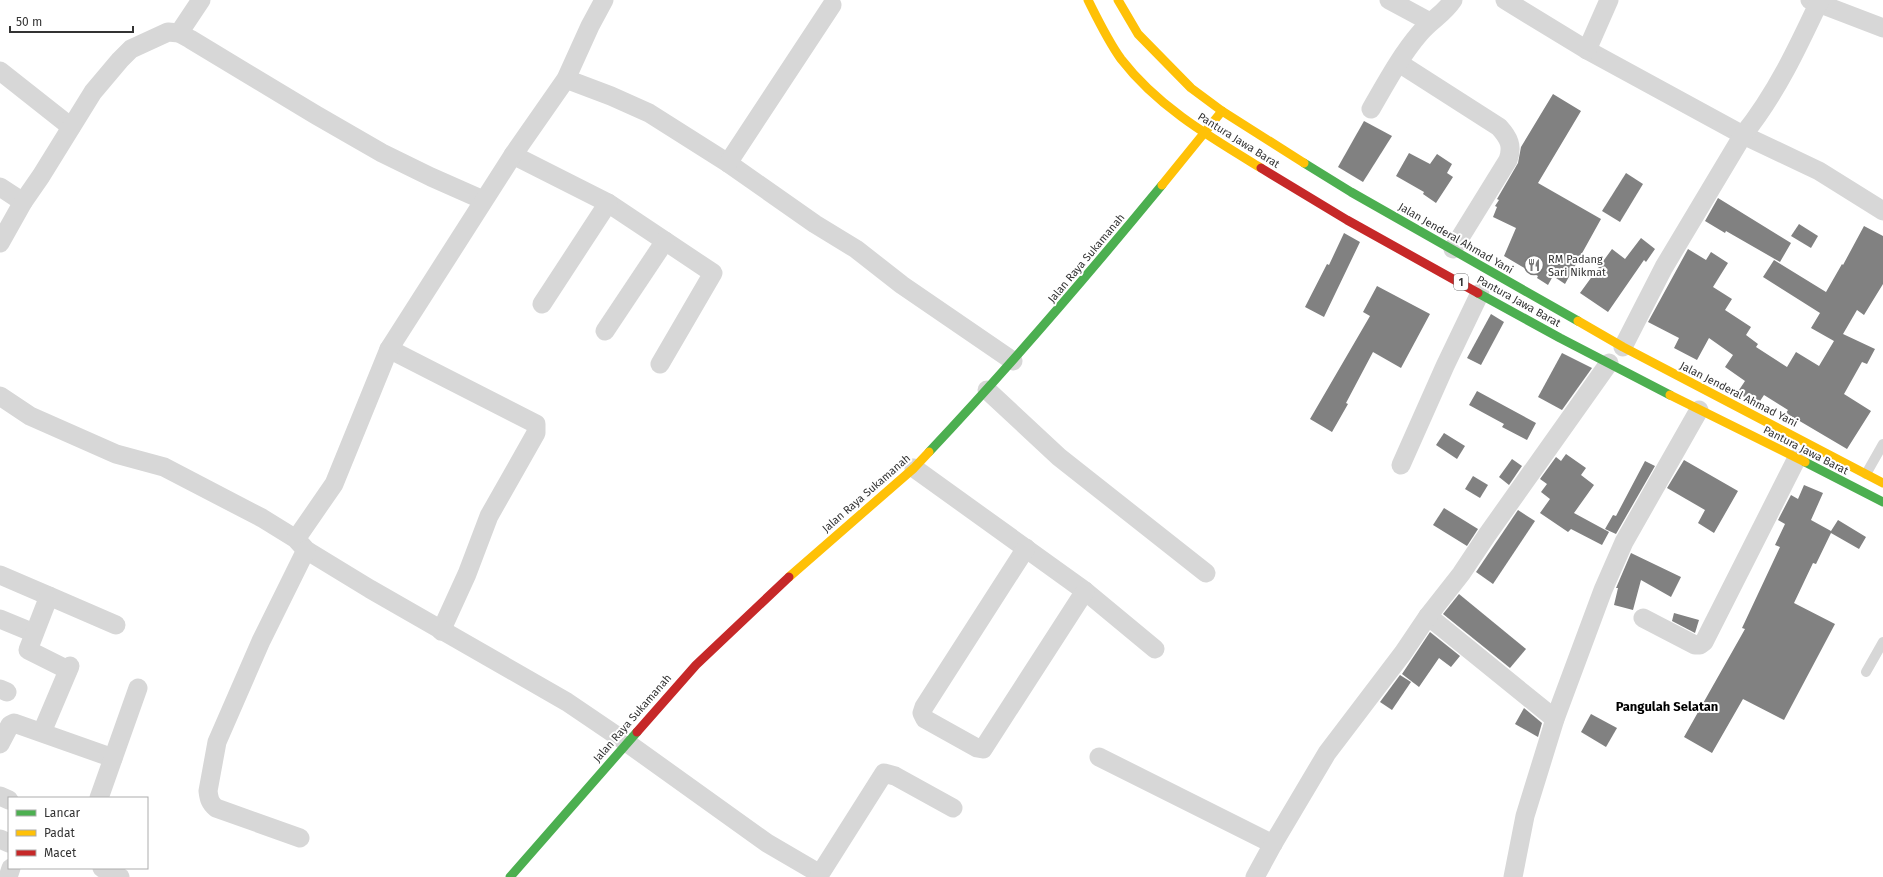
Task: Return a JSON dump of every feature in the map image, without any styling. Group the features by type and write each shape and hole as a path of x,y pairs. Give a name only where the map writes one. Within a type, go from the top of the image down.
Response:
{"main road":[{"name":"Pantura Jawa Barat","path":"1088,0 1104,31 1121,58 1144,85 1170,108 1204,133 1347,220 1480,293 1699,410 1883,502"},
{"name":"Jalan Jenderal Ahmad Yani","path":"1118,0 1138,34 1191,88 1222,111 1351,192 1623,347 1883,482"},
{"name":"Jalan Raya Sukamanah","path":"510,877 626,742 696,665 733,628 794,572 914,468 987,390 1109,250 1222,111"}],"street":[{"path":"179,33 201,0"},
{"path":"300,838 216,808 212,804 208,792 217,742 301,544 334,484 389,349 483,200 566,79 590,26 604,0"},
{"path":"1389,0 1430,22"},
{"path":"1371,109 1399,63 1419,34 1430,22 1445,12 1453,0"},
{"path":"1504,0 1587,50 1743,135 1819,171 1883,211"},
{"path":"1587,50 1609,0"},
{"path":"1623,347 1664,267 1743,135 1755,120 1776,86 1802,40 1816,1 1883,28"},
{"path":"728,163 832,6"},
{"path":"0,243 23,202 41,176 93,92 131,49 168,32 179,33 382,153 483,200"},
{"path":"1399,63 1499,127 1506,135 1511,145 1508,160 1453,249"},
{"path":"0,72 70,127"},
{"path":"566,79 611,96 649,113 728,163 815,224 856,249 902,285 1013,361"},
{"path":"513,155 608,203 713,272 660,364"},
{"path":"0,187 23,202"},
{"path":"542,304 608,203"},
{"path":"605,331 665,241"},
{"path":"1401,465 1444,366 1480,293"},
{"path":"389,349 536,424 536,433 489,516 467,574 441,631"},
{"path":"1255,877 1327,753 1403,653 1428,616 1461,574 1609,363"},
{"path":"987,390 1059,457 1206,573"},
{"path":"0,396 30,416 78,439 116,454 164,467 262,518 441,631 567,702 626,742 767,843 819,876 884,773 896,776 953,808"},
{"path":"1513,877 1525,816 1555,719 1603,590 1624,542 1699,410"},
{"path":"1644,618 1694,645 1700,645 1704,642 1797,458"},
{"path":"914,468 1085,591 1155,648"},
{"path":"1026,548 924,707 922,713 925,719 977,748 983,749 1085,591"},
{"path":"0,575 116,625"},
{"path":"42,732 69,668 28,650 49,596"},
{"path":"1428,616 1555,719"},
{"path":"0,618 34,633"},
{"path":"99,797 138,688"},
{"path":"0,744 11,723 22,725 113,758"},
{"path":"1099,757 1273,844"},
{"path":"104,869 120,877"}],"lane":[{"path":"1866,474 1883,444"},
{"path":"1866,672 1883,642"}],"building":[{"path":"1553,94 1581,111 1538,183 1601,219 1565,284 1553,276 1548,285 1537,278 1538,276 1504,256 1516,228 1493,217 1497,207 1495,206 1499,200 1497,199 1518,163 1521,147"},
{"path":"1364,121 1392,136 1363,182 1338,167"},
{"path":"1409,153 1430,164 1437,154 1452,164 1447,173 1453,177 1436,203 1423,194 1424,192 1396,176"},
{"path":"1626,173 1643,184 1620,222 1602,211"},
{"path":"1718,198 1791,243 1780,262 1726,231 1725,233 1705,221"},
{"path":"1799,224 1818,236 1811,248 1791,236"},
{"path":"1864,226 1883,236 1883,284 1864,315 1857,310 1843,334 1875,349 1867,364 1862,362 1844,394 1871,411 1847,449 1786,413 1788,410 1764,395 1758,404 1737,393 1745,381 1725,367 1733,355 1709,338 1697,360 1674,348 1679,338 1648,322 1688,249 1706,260 1711,252 1728,263 1713,287 1732,299 1725,310 1751,327 1746,335 1758,344 1756,347 1787,367 1796,352 1819,366 1834,341 1811,328 1820,313 1763,277 1774,260 1826,292 1842,264 1843,265"},
{"path":"1344,233 1360,242 1324,317 1305,307 1327,264 1329,265"},
{"path":"1641,238 1655,249 1646,262 1644,260 1608,312 1580,293 1612,249 1625,259"},
{"path":"1377,286 1430,314 1401,368 1373,352 1346,403 1348,404 1332,432 1310,419 1370,316 1363,312"},
{"path":"1491,314 1504,322 1481,365 1467,358"},
{"path":"1562,353 1592,368 1562,410 1538,397"},
{"path":"1477,391 1536,423 1527,440 1502,427 1504,424 1469,405"},
{"path":"1444,433 1465,446 1457,459 1436,445"},
{"path":"1566,454 1586,468 1581,475 1594,485 1574,513 1609,532 1602,545 1571,529 1568,532 1540,513 1550,499 1541,492 1547,484 1540,479 1556,457 1561,461"},
{"path":"1512,459 1522,466 1509,485 1499,477"},
{"path":"1684,460 1738,491 1714,533 1698,523 1705,510 1667,488"},
{"path":"1645,461 1655,466 1616,534 1605,529 1613,515 1616,516"},
{"path":"1473,476 1488,485 1480,498 1465,489"},
{"path":"1804,485 1823,493 1811,520 1831,531 1838,520 1866,537 1859,549 1831,533 1816,564 1813,563 1794,603 1835,624 1784,720 1743,699 1712,753 1684,737 1745,629 1742,628 1780,547 1775,545 1785,524 1778,520 1791,495 1798,499"},
{"path":"1444,508 1478,529 1467,546 1433,525"},
{"path":"1518,510 1535,521 1493,584 1476,572"},
{"path":"1631,553 1681,577 1671,597 1641,580 1633,610 1614,605 1618,588 1616,588"},
{"path":"1459,594 1526,649 1510,668 1443,614"},
{"path":"1674,613 1699,620 1695,633 1672,621"},
{"path":"1430,632 1460,656 1451,667 1439,658 1419,687 1402,674"},
{"path":"1400,675 1411,682 1392,710 1380,702"},
{"path":"1524,708 1542,723 1538,737 1515,724"},
{"path":"1591,714 1617,728 1606,747 1581,732"}],"traffic: fast":[{"path":"1304,163 1351,192 1578,321"},
{"path":"929,452 1048,320 1162,185"},
{"path":"1478,293 1560,338 1670,395"},
{"path":"1805,462 1883,502"},
{"path":"510,877 637,732"}],"traffic: slow":[{"path":"1088,0 1107,38 1116,52 1151,92 1204,133 1261,168"},
{"path":"1118,0 1138,34 1191,88 1222,111 1304,163"},
{"path":"1162,185 1222,111"},
{"path":"1578,321 1623,347 1883,483"},
{"path":"1670,395 1805,462"},
{"path":"789,577 914,468 929,452"}],"traffic: jam":[{"path":"1261,168 1347,220 1478,293"},
{"path":"637,732 696,665 789,577"}],"place":[{"name":"RM Padang Sari Nikmat","path":"1534,265"}],"district":[{"name":"Pangulah Selatan","path":"1667,706"}]}
